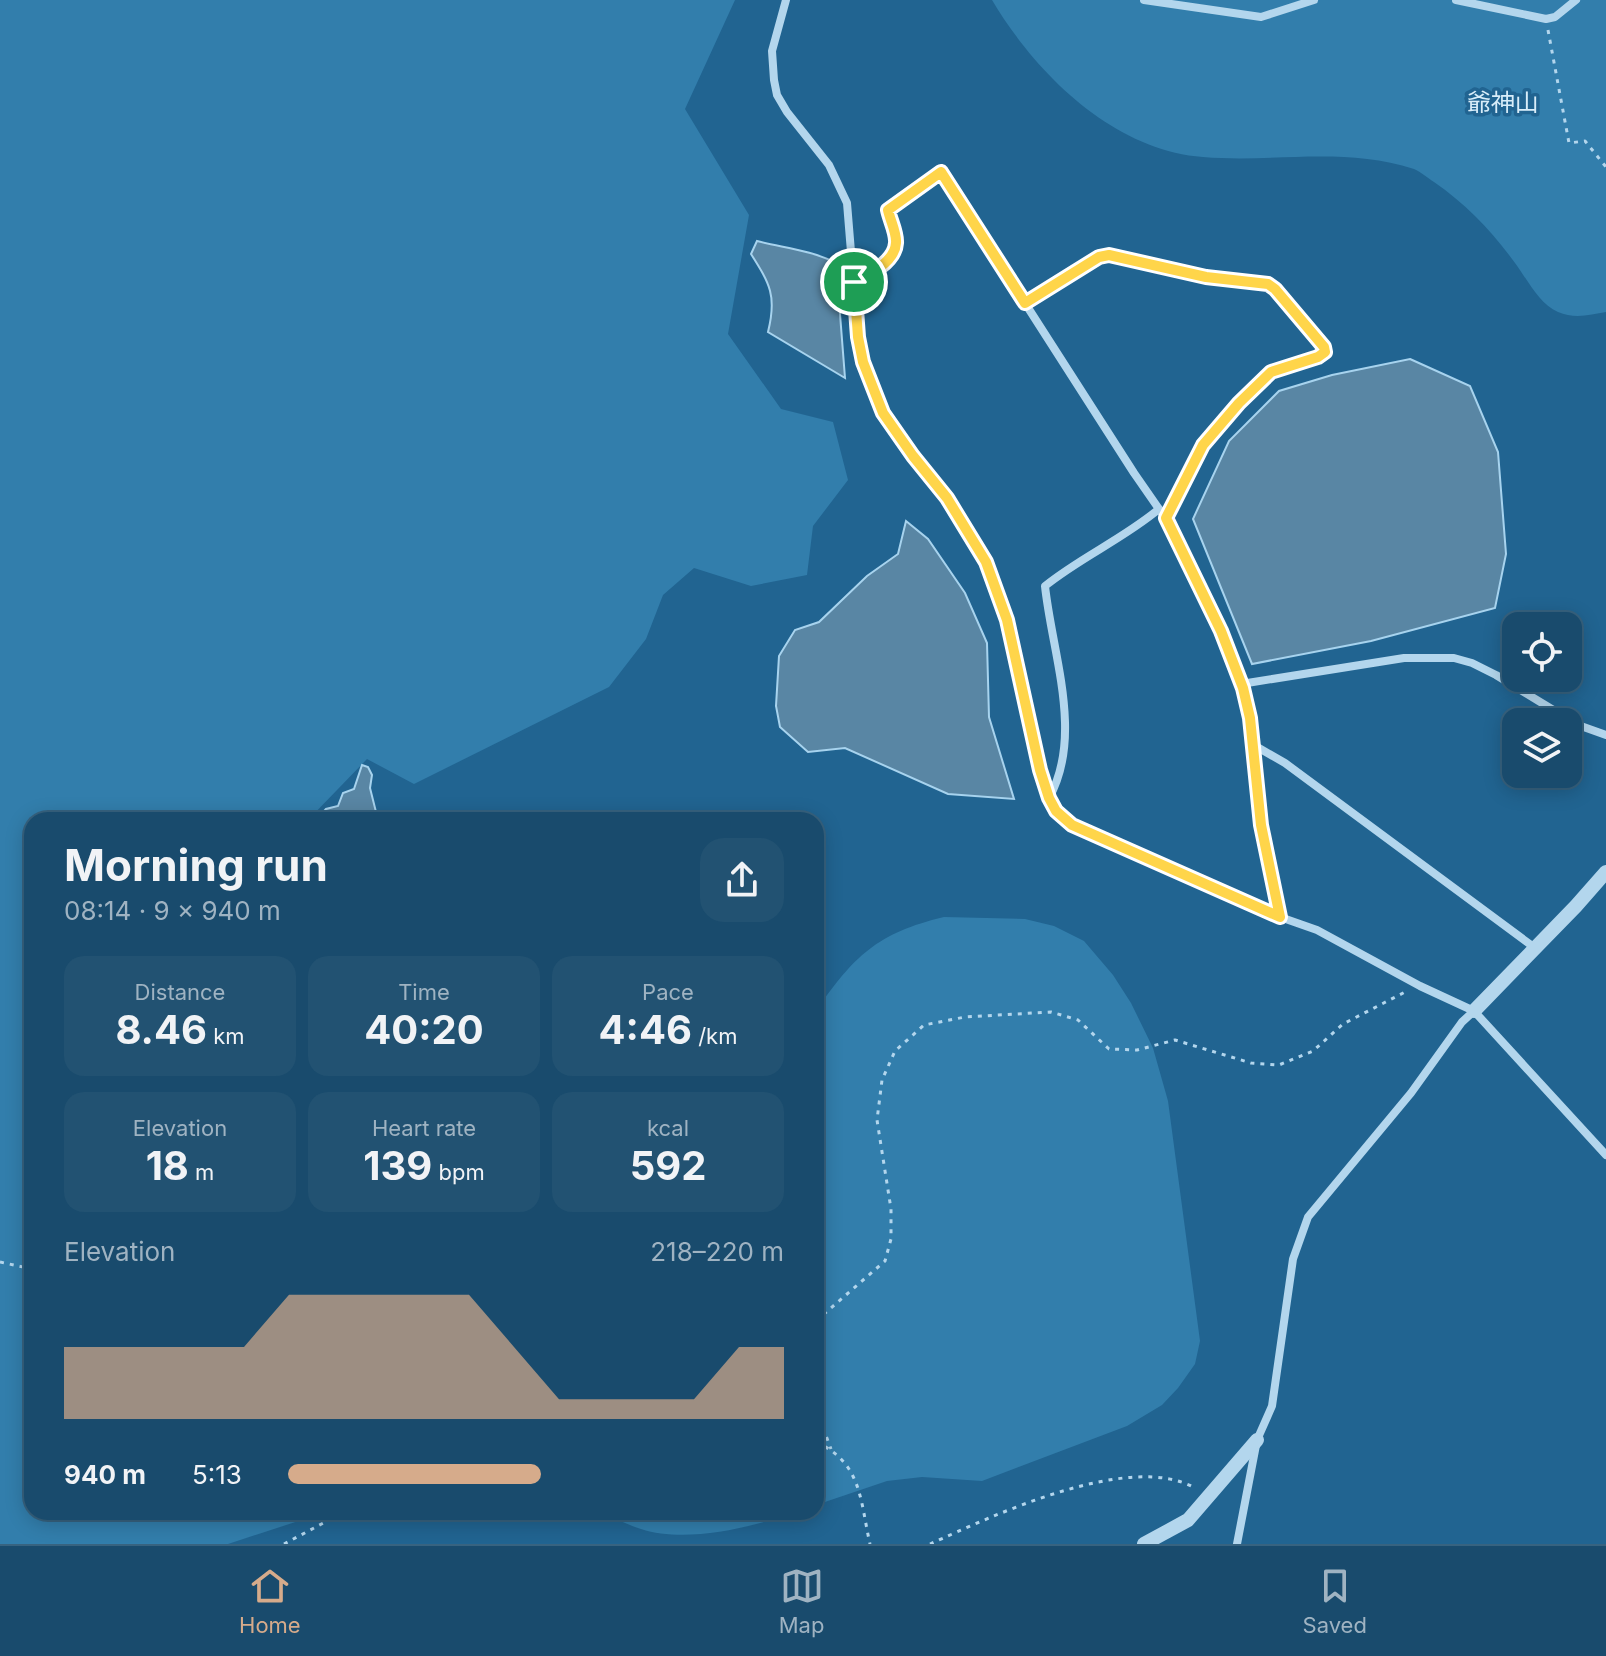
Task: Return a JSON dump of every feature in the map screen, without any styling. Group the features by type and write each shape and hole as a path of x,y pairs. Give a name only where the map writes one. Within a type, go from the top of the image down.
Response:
{"street":[{"path":"786,0 772,51 777,95 829,165 847,203 858,337 863,362 883,413 947,498 986,562 1007,620 1040,770 1056,811 1072,825 1280,917 1317,930 1420,986 1474,1011 1604,1148"},
{"path":"1144,0 1261,17 1314,0"},
{"path":"1456,0 1546,19 1555,17 1576,0"},
{"path":"854,282 871,274 891,257 896,243 888,210 941,172 1166,518 1221,631 1250,718 1261,825 1280,917"},
{"path":"1025,303 1099,257 1109,255 1206,277 1268,284 1324,347 1325,352 1318,357 1271,372 1239,403 1203,445 1166,518"},
{"path":"1049,798 1063,764 1064,715 1045,586 1159,509"},
{"path":"1241,684 1404,658 1454,658 1496,675 1578,725 1606,735"},
{"path":"1252,744 1285,763 1535,948"},
{"path":"1237,1544 1257,1440 1272,1406 1293,1259 1308,1217 1411,1093 1462,1022 1606,873"},
{"path":"1144,1544 1188,1520 1257,1440"}],"path":[{"path":"1546,19 1569,143 1585,141 1606,167"},
{"path":"824,1314 885,1261 891,1239 891,1209 877,1120 882,1080 895,1051 924,1025 965,1017 1051,1012 1078,1020 1109,1049 1137,1050 1175,1040 1251,1063 1279,1065 1313,1051 1343,1024 1420,986"},
{"path":"0,1262 24,1267"},
{"path":"824,1430 831,1449"},
{"path":"824,1446 850,1466 856,1479 870,1544"},
{"path":"930,1544 988,1518 1101,1480 1147,1475 1180,1480 1209,1496"},
{"path":"284,1544 329,1520"}],"green space":[{"path":"0,0 735,0 685,109 749,215 728,334 781,409 833,422 848,480 813,526 807,575 751,586 694,568 663,595 646,639 609,687 414,784 367,759 316,812 24,812 24,1520 302,1520 228,1544 0,1544"},
{"name":"爺神山","path":"992,0 1606,0 1606,312 1576,316 1551,308 1478,219 1414,169 1361,158 1203,157 1170,151 1138,140 1080,104 1054,80 1010,28"},
{"path":"944,917 1025,919 1054,926 1084,941 1113,975 1153,1048 1168,1101 1200,1341 1195,1364 1178,1388 1162,1405 1127,1426 982,1481 922,1477 887,1481 824,1502 824,1000 843,975 869,949 921,923"},
{"path":"619,1520 770,1520 719,1532 678,1535 641,1529"}],"shaded area":[{"path":"757,241 807,252 836,263 845,378 768,332 772,299 763,274 751,254"},
{"path":"1410,359 1470,386 1498,452 1506,554 1495,608 1371,641 1252,664 1193,519 1229,441 1279,391 1332,375"},
{"path":"906,521 928,539 965,593 987,643 989,717 1014,799 948,794 845,748 808,752 780,727 776,706 779,656 795,630 819,622 867,576 898,554"},
{"path":"362,765 368,767 372,775 370,788 376,812 323,812 338,806 343,793 354,789"}],"route":[{"path":"941,172 1025,303 1099,257 1109,255 1206,277 1268,284 1324,347 1325,352 1318,357 1271,372 1239,403 1203,445 1166,518 1221,631 1243,688 1250,718 1261,825 1280,917 1072,825 1056,811 1040,770 1007,620 986,562 947,498 883,413 863,362 854,282 871,274 891,257 896,243 888,210 941,172"}]}
